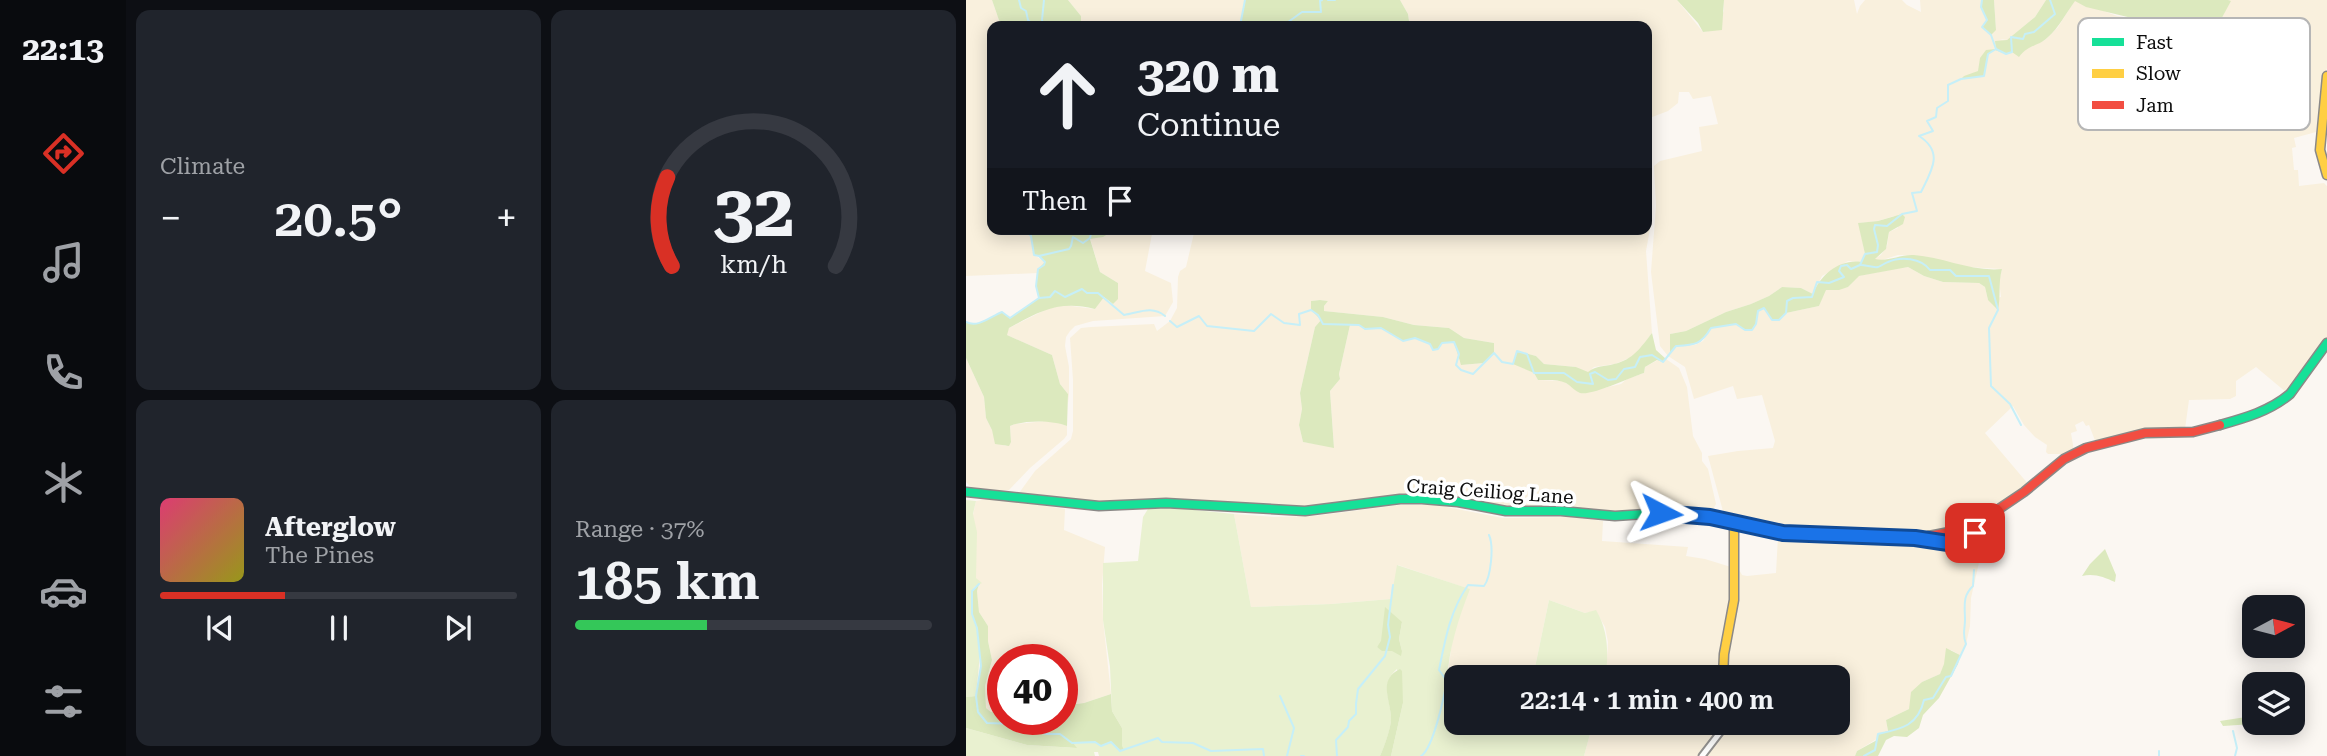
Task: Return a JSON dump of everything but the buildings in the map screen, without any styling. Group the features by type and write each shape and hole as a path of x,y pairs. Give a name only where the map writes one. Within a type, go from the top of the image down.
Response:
{"street":[{"path":"2327,76 2320,150 2327,175"},
{"name":"Craig Ceiliog Lane","path":"967,491 1099,506 1166,503 1305,511 1401,499 1422,499 1458,502 1506,511 1561,511 1615,516 1670,513 1710,517 1783,533 1915,538 1960,530 1984,519 2024,492 2064,459 2086,448 2145,433 2193,432 2257,414 2290,394 2327,344"},
{"path":"1915,538 1964,543 1984,519"},
{"path":"1724,665 1734,600 1734,522"},
{"path":"1702,756 1718,735"}],"shaded area":[{"path":"966,0 992,0 999,21 987,21 987,235 1032,235 1034,255 1045,262 1038,269 1038,273 966,276"},
{"path":"1068,0 1245,0 1242,21 1081,21 1081,16"},
{"path":"1400,0 1677,0 1703,32 1714,30 1724,11 1724,0 1854,0 1857,14 1865,0 1902,0 1921,12 1920,0 1982,0 1984,14 1996,30 1994,0 2046,0 2035,17 2011,37 2007,40 1999,39 2027,47 2045,40 2058,27 2075,0 2117,16 2130,18 2078,18 2078,130 2310,130 2310,18 2221,18 2230,2 2228,0 2327,0 2327,68 2316,132 2294,138 2296,147 2292,148 2299,186 2324,183 2327,186 2327,338 2287,393 2256,367 2236,381 2236,396 2230,399 2189,400 2185,429 2096,443 2089,425 2086,426 2083,421 2075,425 2077,431 2071,433 2074,451 2067,454 2048,454 2047,445 2024,425 2013,406 1985,433 2029,485 1982,517 1954,530 1916,535 1785,530 1730,518 1724,515 1708,456 1773,448 1775,441 1762,395 1737,399 1733,386 1694,399 1685,367 1668,356 1660,346 1651,272 1656,206 1654,166 1660,161 1702,151 1699,127 1718,124 1711,96 1693,99 1689,92 1679,92 1678,103 1668,111 1652,117 1652,21 1409,21","holes":["1894,216 1898,228 1889,232 1887,246 1881,255 1874,259 1879,261 1898,255 1912,255 1967,267 2002,269 1999,281 2001,297 1988,300 1985,287 1979,283 1943,282 1908,267 1899,268 1858,276 1848,287 1825,290 1819,306 1786,313 1764,308 1758,311 1756,324 1745,330 1736,324 1711,328 1703,341 1695,345 1676,346 1670,353 1670,334 1686,331 1726,312 1751,304 1782,287 1801,288 1813,294 1822,276 1848,261 1861,262 1865,254 1859,223"]},
{"path":"1106,235 1152,235 1145,271 1171,283 1173,302 1165,316 1093,321 1075,326 1066,337 1065,346 1069,367 1069,403 1068,394 1060,384 1052,355 1007,335 1007,332 1009,328 1047,309 1064,305 1095,309 1103,297 1113,304 1118,298 1118,283 1100,272 1090,238"},
{"path":"1194,235 1649,235 1646,251 1652,333 1636,355 1615,364 1594,367 1588,373 1576,367 1544,364 1536,356 1518,351 1513,363 1534,373 1538,380 1563,381 1582,393 1621,384 1644,373 1645,367 1658,360 1663,362 1666,359 1679,368 1687,387 1693,436 1702,453 1702,461 1708,469 1716,504 1711,513 1597,513 1557,507 1513,509 1421,496 1287,508 1268,504 1247,506 1157,498 1105,502 1019,493 1035,471 1071,439 1073,380 1070,338 1081,328 1154,324 1157,331 1170,321 1177,308 1178,277 1180,271 1186,267","holes":["1311,301 1328,301 1324,311 1449,328 1464,338 1494,343 1493,353 1484,363 1462,365 1454,342 1442,343 1438,349 1433,350 1430,344 1415,338 1403,341 1381,328 1365,329 1359,325 1350,325 1340,379 1330,391 1334,447 1303,442 1299,425 1302,409 1300,393 1315,327 1321,320 1311,310"]},
{"path":"966,358 984,397 986,418 999,444 1006,446 1011,442 1010,426 1015,424 1046,421 1067,426 1064,439 1009,490 971,487 966,482"},
{"path":"994,498 1065,509 1064,530 1105,547 1103,620 1111,694 1078,704 1078,644 989,644 988,626 979,612 977,591 979,584 976,578 973,515 976,501"},
{"path":"1399,505 1436,505 1503,518 1571,517 1603,521 1602,541 1688,547 1686,556 1731,567 1730,608 1721,647 1720,665 1607,665 1608,642 1605,627 1596,611 1585,613 1549,600 1535,665 1449,665 1453,634 1469,589 1398,565 1391,599 1251,607 1234,514 1314,516"},
{"path":"1778,536 1933,544 1964,550 1980,558 1971,598 1970,626 1960,655 1951,650 1940,674 1922,682 1909,709 1886,720 1888,732 1857,751 1855,756 1704,756 1718,735 1850,735 1850,665 1728,665 1734,561 1742,575 1776,573"},
{"path":"987,679 987,709 986,708"},
{"path":"1590,735 1714,735 1700,756 1584,756"}],"green space":[{"path":"992,0 1068,0 1081,16 1081,21 999,21"},
{"path":"1245,0 1400,0 1409,21 1241,21"},
{"path":"1677,0 1724,0 1722,30 1703,32"},
{"path":"1982,0 1994,0 1996,30 1991,35 1982,27 1987,20 1981,7"},
{"path":"2046,0 2231,1 2222,18 2132,18 2086,7 2075,1 2055,30 2043,41 2019,57 2012,52 2006,54 1995,50 1988,54 1984,76 1961,79 1978,71 1980,58 1986,50 1996,49 1995,41 2007,40 2035,17"},
{"path":"1902,214 1905,217 1903,224 1889,232 1886,249 1875,259 1914,255 1980,268 2002,269 1998,310 1988,300 1985,287 1979,283 1943,282 1908,267 1859,276 1848,287 1826,290 1819,306 1786,313 1779,320 1772,320 1764,308 1758,311 1752,330 1745,330 1736,324 1711,328 1700,341 1693,345 1676,346 1670,354 1670,334 1686,331 1726,312 1751,304 1782,287 1801,288 1813,294 1821,280 1832,269 1846,263 1861,262 1865,254 1858,223"},
{"path":"1106,235 1090,239 1100,272 1118,283 1118,299 1113,304 1104,297 1095,309 1071,306 1050,309 1009,328 1007,335 1052,355 1060,384 1068,394 1067,426 1030,422 1010,426 1009,446 995,444 986,418 984,397 966,358 966,322 979,323 1002,312 1010,318 1039,298 1036,286 1038,269 1045,262 1034,255 1031,236"},
{"path":"1311,301 1328,301 1324,311 1449,328 1464,338 1494,343 1494,353 1484,363 1461,365 1454,342 1442,343 1438,349 1433,350 1430,344 1415,338 1403,341 1381,328 1365,329 1359,325 1350,325 1340,379 1330,391 1334,448 1303,442 1299,425 1302,409 1300,393 1315,327 1321,320 1311,310"},
{"path":"1652,333 1656,350 1666,359 1663,362 1657,360 1645,367 1644,373 1593,392 1580,393 1563,382 1538,380 1534,373 1513,364 1517,351 1536,356 1544,364 1576,367 1588,372 1626,359 1636,352"},
{"path":"966,500 976,501 973,514 977,532 976,578 982,583 974,588 972,593 979,646 976,696 966,697"},
{"path":"1175,508 1234,514 1251,607 1391,599 1397,565 1470,589 1455,634 1449,665 1444,665 1444,735 1590,735 1584,756 1391,756 1403,703 1397,669 1387,686 1391,721 1380,756 1099,756 1098,752 1094,752 1095,756 966,756 966,728 1027,745 1076,748 1072,743 1111,742 1122,746 1122,728 1112,711 1110,667 1103,620 1103,563 1138,561 1143,517 1148,509","holes":["1402,622 1399,639 1402,651 1377,647"]},
{"path":"2105,549 2116,575 2115,582 2095,575 2082,576 2090,564"},
{"path":"979,584 979,612 988,626 985,686 987,734 966,728 966,697 976,696 981,666 977,628 972,614 972,591"},
{"path":"1549,600 1585,613 1596,610 1605,635 1606,665 1535,665"},
{"path":"1385,607 1402,622 1399,639 1401,656 1377,647 1381,641"},
{"path":"1946,648 1960,655 1958,664 1939,698 1923,715 1919,728 1907,737 1894,736 1886,740 1878,756 1855,756 1857,751 1877,740 1878,734 1888,731 1886,720 1909,709 1911,692 1922,682 1940,674"},
{"path":"1400,669 1403,703 1391,756 1380,756 1391,723 1387,685 1393,674"},
{"path":"1111,694 1112,711 1122,728 1124,750 1120,751 1111,743 1101,746 1095,742 1073,743 1077,748 1027,745 991,735 1078,735 1078,704"},
{"path":"2242,718 2242,725 2223,726 2220,721"}],"waterway":[{"path":"1019,0 1029,21"},
{"path":"1042,21 1044,0"},
{"path":"1241,21 1245,0"},
{"path":"1290,21 1302,12 1321,12 1322,0"},
{"path":"1328,0 1335,0"},
{"path":"1982,0 1981,7 1987,20 1982,27 1991,35 1996,49"},
{"path":"1170,321 1177,327 1199,316 1207,326 1254,331 1271,314 1284,323 1300,325 1299,314 1311,310 1323,324 1381,328 1403,341 1415,338 1430,344 1433,350 1438,349 1442,343 1454,342 1459,354 1456,365 1473,374 1494,353 1502,362 1513,364 1517,351 1527,354 1534,373 1564,373 1577,382 1593,384 1590,374 1595,372 1608,380 1616,379 1624,369 1635,367 1640,357 1652,355 1663,362 1676,346 1696,343 1704,338 1711,328 1736,324 1745,330 1752,330 1758,311 1764,308 1772,320 1779,320 1786,313 1787,301 1812,297 1817,282 1829,283 1844,277 1839,271 1841,266 1847,265 1851,269 1860,265 1865,254 1877,252 1875,225 1887,226 1902,214 1917,211 1912,193 1921,192 1934,162 1931,148 1919,136 1933,131 1927,121 1936,117 1937,108 1948,101 1948,85 1961,79 1984,76 1988,54 1996,49 2006,54 2012,52 2011,37 2023,39 2025,34 2034,32 2055,14 2050,0"},
{"path":"1030,235 1034,255 1039,256"},
{"path":"1039,298 1036,286 1038,269 1045,262 1039,256 1069,249 1073,237 1083,243 1091,235"},
{"path":"1861,265 1878,267 1893,260 1905,259 1921,263 1930,270 1950,270 1956,276 1989,276 1998,310 1989,328 1991,386 2010,404 2021,425"},
{"path":"966,322 979,323 1002,312 1010,318 1039,298 1050,297 1055,291 1065,297 1082,289 1087,293 1098,293 1124,315 1150,310 1165,316"},
{"path":"1421,756 1430,744 1446,689 1447,681 1439,670 1449,626 1468,585 1484,586 1486,582 1491,554 1489,535"},
{"path":"1864,756 1875,750 1878,734 1901,728 1913,721 1918,716 1924,700 1933,698 1946,677 1951,676 1966,644 1965,602 1973,586 1974,570"},
{"path":"979,584 972,591 972,614 977,628 981,666 976,696 978,712 987,723 1018,724 1046,734 1060,734 1072,743 1095,742 1101,746 1111,742 1120,751 1158,738 1162,742 1193,743 1211,751 1263,749 1264,756"},
{"path":"1337,756 1336,740 1356,714 1358,689 1385,656 1390,637 1388,625 1393,585"},
{"path":"1280,696 1294,728 1287,756"},
{"path":"2233,731 2237,748 2235,756"},
{"path":"2159,751 2159,756"}],"traffic: fast":[{"path":"2220,425 2257,413 2290,394 2327,343"},
{"path":"966,492 1099,506 1166,503 1305,511 1400,499 1422,499 1458,502 1506,511 1561,511 1615,516 1685,514 1723,519 1783,533 1915,538 1929,536"},
{"path":"1922,540 1968,542 1984,519"}],"traffic: slow":[{"path":"2327,76 2320,150 2327,175"},
{"path":"1724,665 1734,600 1734,522"}],"traffic: jam":[{"path":"1929,536 1960,530 1984,519 2024,492 2064,459 2086,448 2145,433 2193,432 2220,425"}],"route":[{"path":"1661,513 1723,519 1772,532 1801,535 1915,538 1930,542 1964,543 1975,533"}]}
